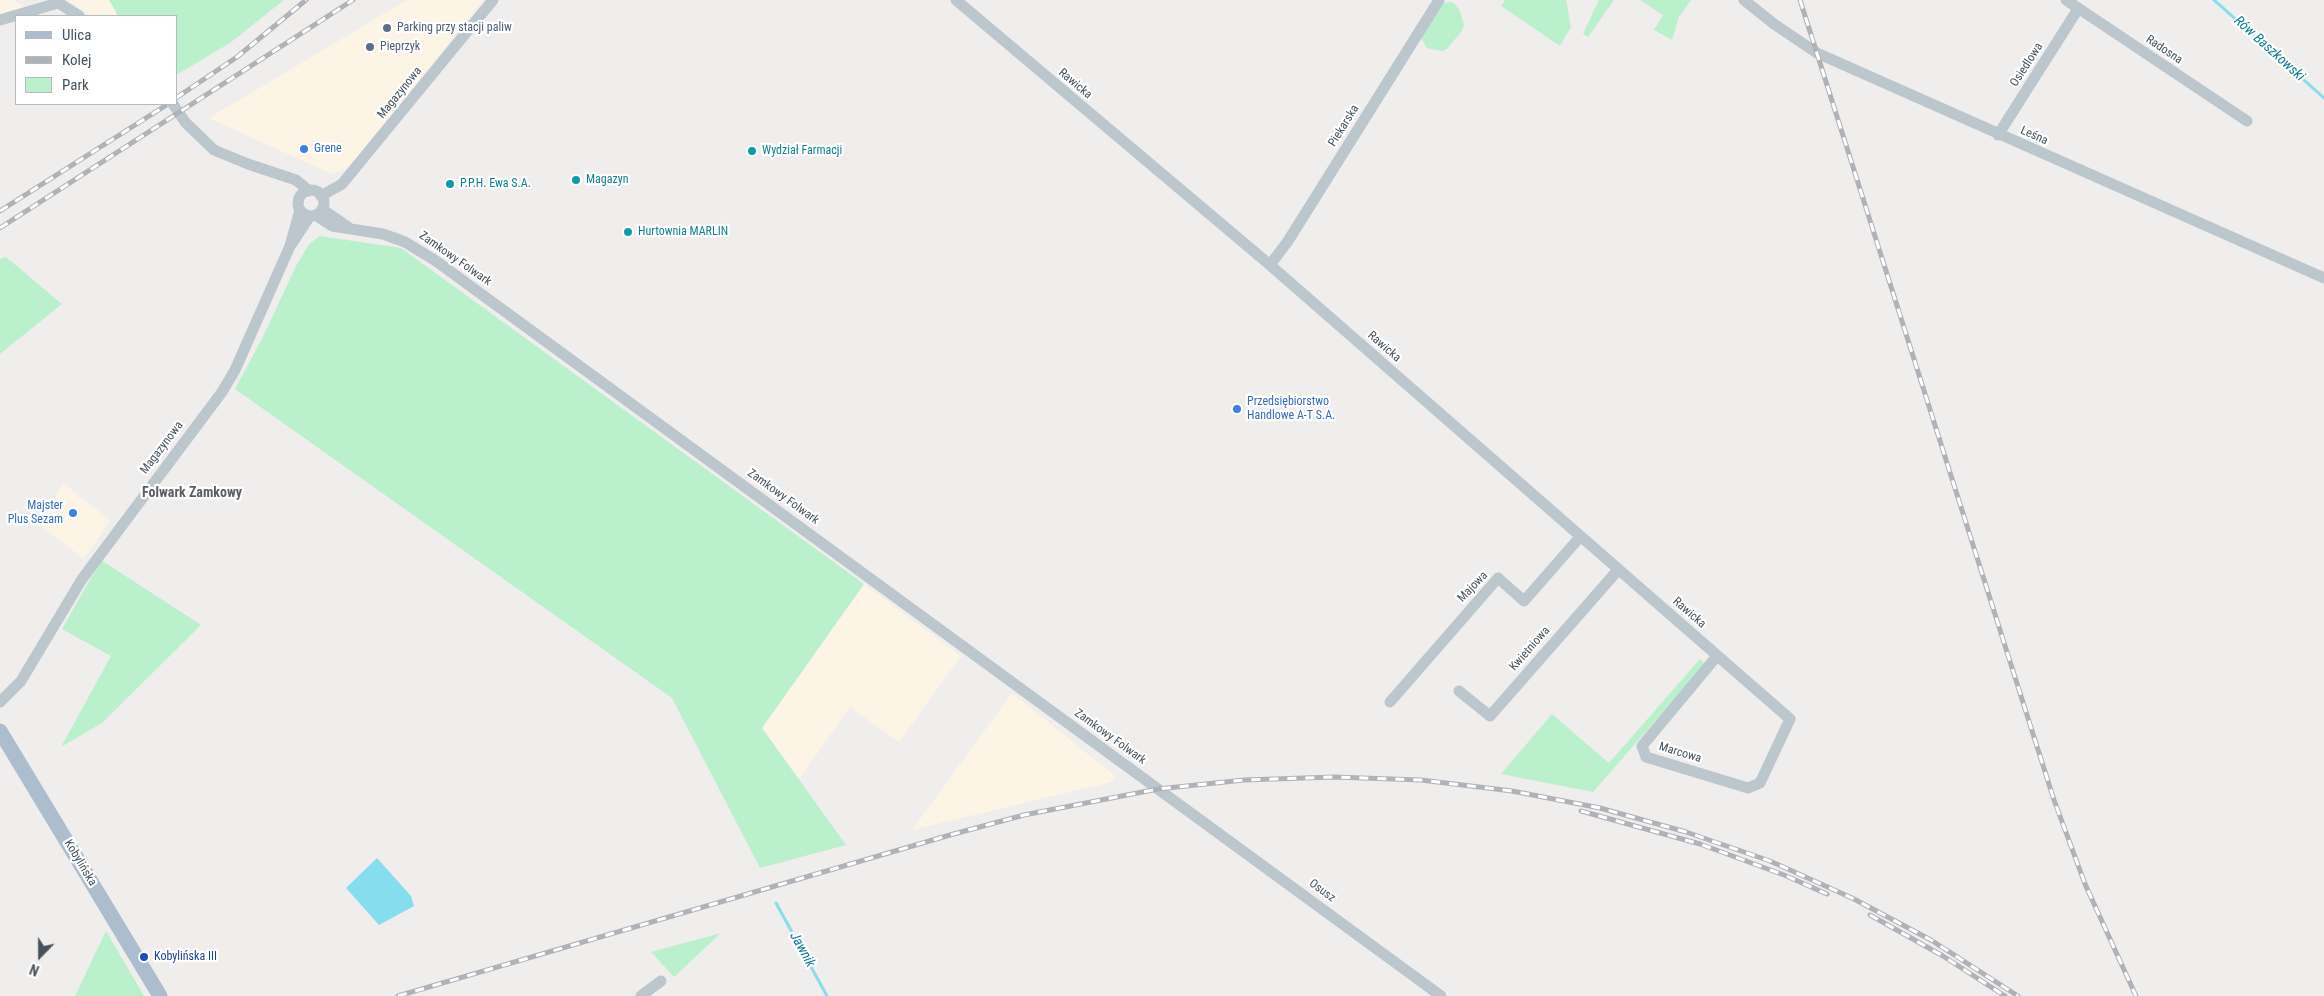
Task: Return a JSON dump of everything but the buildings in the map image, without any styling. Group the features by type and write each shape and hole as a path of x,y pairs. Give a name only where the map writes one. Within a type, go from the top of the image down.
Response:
{"main road":[{"name":"Kobylińska","path":"0,731 160,996"}],"street":[{"name":"Magazynowa","path":"321,196 342,184 493,0"},
{"name":"Rawicka","path":"956,0 1270,265 1790,719"},
{"name":"Piekarska","path":"1270,265 1298,225 1439,0"},
{"name":"Leśna","path":"1744,0 1774,24 1816,53 2324,278"},
{"name":"Radosna","path":"2066,0 2078,10 2247,121"},
{"path":"16,15 56,2 77,15"},
{"name":"Osiedlowa","path":"1998,135 2078,10"},
{"path":"0,20 15,15"},
{"path":"174,105 185,122 214,150 296,180 304,194"},
{"path":"316,192 321,196 312,212 298,204 304,194 316,192"},
{"name":"Magazynowa","path":"0,702 20,681 82,579 222,392 245,349 290,246 312,212"},
{"name":"Zamkowy Folwark","path":"312,212 332,226 383,234 405,242 436,261 1186,809"},
{"name":"Majowa","path":"1390,702 1498,578 1524,601 1580,537"},
{"name":"Kwietniowa","path":"1459,691 1490,716 1618,570"},
{"name":"Marcowa","path":"1718,656 1642,746 1646,757 1748,788 1760,784 1790,719"},
{"name":"Osusz","path":"1186,809 1441,996"},
{"path":"640,996 661,980"}],"shaded area":[{"path":"0,0 14,0 26,9 0,17"},
{"path":"67,0 109,0 117,15 90,15"},
{"path":"407,0 483,0 349,168 332,174 209,118"},
{"path":"63,483 110,520 84,559 41,526"},
{"path":"864,584 961,656 899,742 850,707 799,779 762,728"},
{"path":"1012,693 1115,776 1111,782 912,830"}],"green space":[{"path":"109,0 284,0 230,43 178,74 178,15 117,15"},
{"path":"1505,0 1566,0 1571,27 1560,46 1501,6"},
{"path":"1599,0 1614,0 1588,37 1583,34"},
{"path":"1640,0 1691,0 1679,17 1672,40 1654,30 1663,15"},
{"path":"1451,2 1460,11 1464,25 1461,32 1447,49 1442,51 1427,48 1421,38 1443,3"},
{"path":"320,236 401,248 864,584 762,728 846,845 760,868 672,698 235,389 262,339 296,266 309,244"},
{"path":"6,257 62,304 0,354 0,259"},
{"path":"101,560 201,625 102,723 61,747 111,656 62,629"},
{"path":"1700,659 1705,664 1593,792 1501,774 1552,714 1609,763"},
{"path":"106,931 144,996 75,996"},
{"path":"721,933 674,977 651,952"}],"water":[{"path":"377,858 411,896 414,906 379,925 346,888"}],"waterway":[{"name":"Rów Baszkowski","path":"2214,0 2324,98"},
{"name":"Jawnik","path":"776,903 827,996"}],"railway":[{"path":"178,97 237,57 306,0"},
{"path":"0,228 353,0"},
{"path":"1800,0 2054,800 2085,884 2136,996"},
{"path":"0,211 166,105"},
{"path":"398,996 1024,815 1158,789 1244,780 1334,777 1421,780 1512,791 1600,808 1686,832 1770,861 1852,898 1931,940 2018,996"},
{"path":"1581,811 1700,844 1784,875 1827,894"},
{"path":"1870,915 1943,956 2005,996"}],"place":[{"name":"Parking przy stacji paliw","path":"387,28"},
{"name":"Pieprzyk","path":"370,47"},
{"name":"Grene","path":"304,149"},
{"name":"Wydział Farmacji","path":"752,151"},
{"name":"Magazyn","path":"576,180"},
{"name":"P.P.H. Ewa S.A.","path":"450,184"},
{"name":"Hurtownia MARLIN","path":"628,232"},
{"name":"Przedsiębiorstwo Handlowe A-T S.A.","path":"1237,409"},
{"name":"Majster Plus Sezam","path":"73,513"},
{"name":"Kobylińska III","path":"144,957"}],"district":[{"name":"Folwark Zamkowy","path":"192,493"}]}
